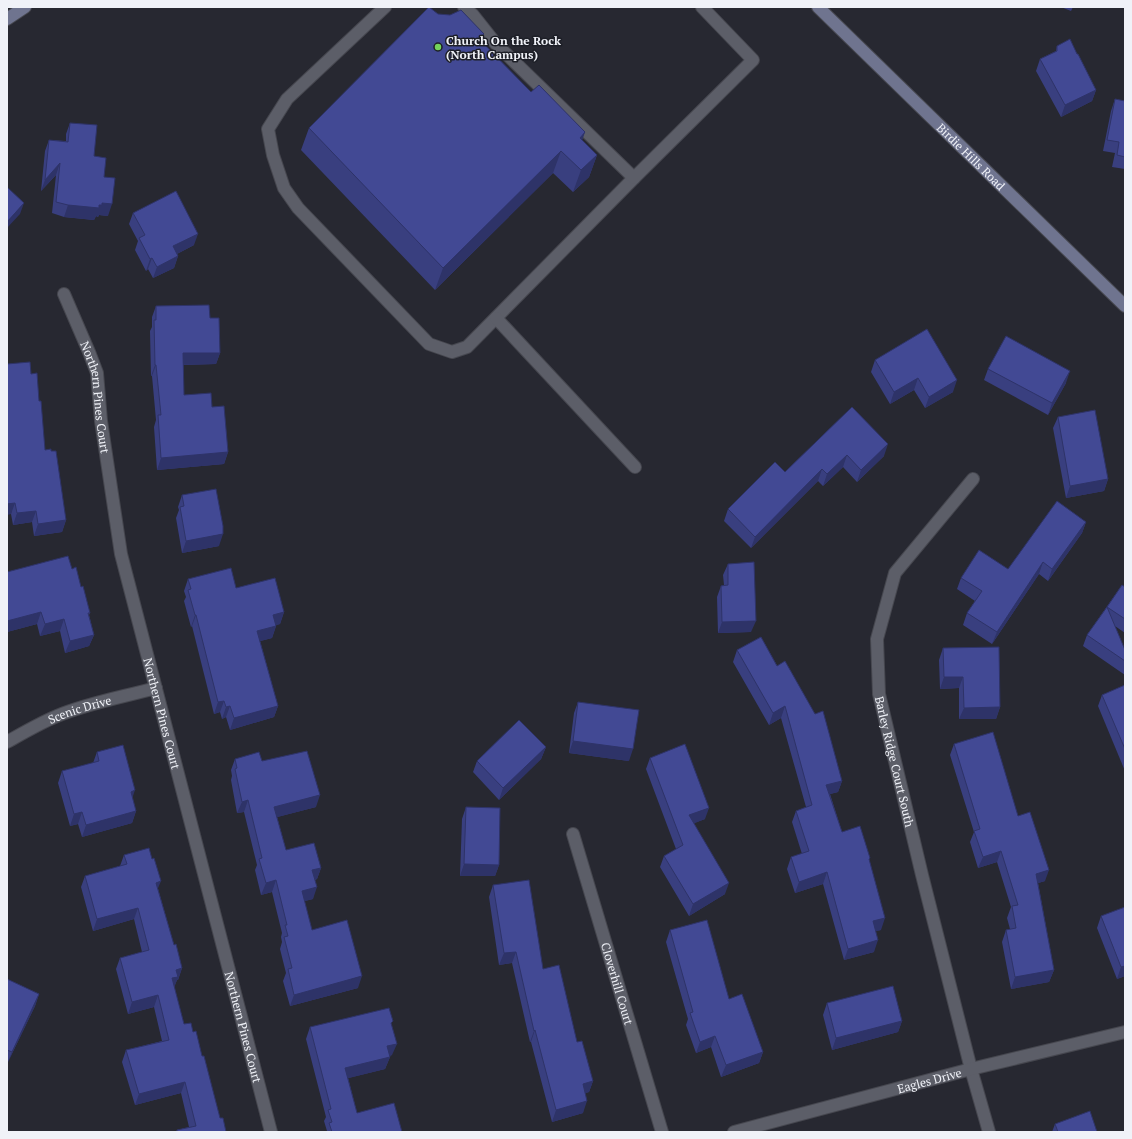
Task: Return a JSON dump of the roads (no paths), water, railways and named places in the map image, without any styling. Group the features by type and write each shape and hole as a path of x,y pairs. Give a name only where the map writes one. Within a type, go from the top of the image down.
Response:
{"main road":[{"path":"7,19 25,7"},
{"name":"Birdie Hills Road","path":"818,7 1125,306"}],"street":[{"path":"385,7 287,99 268,129 273,156 284,188 298,208 429,344 452,352 467,347 753,60 702,7"},
{"path":"464,7 473,15 496,44 634,178"},
{"name":"Northern Pines Court","path":"64,294 97,373 101,421 121,554 271,1132"},
{"path":"496,318 635,467"},
{"name":"Barley Ridge Court South","path":"973,479 895,573 878,639 879,694 924,883 971,1068 989,1132"},
{"name":"Scenic Drive","path":"7,742 57,716 156,688"},
{"name":"Cloverhill Court","path":"573,834 662,1132"},
{"name":"Eagles Drive","path":"734,1132 971,1068 1125,1032"}],"place":[{"name":"Church On the Rock (North Campus)","path":"438,47"}]}
